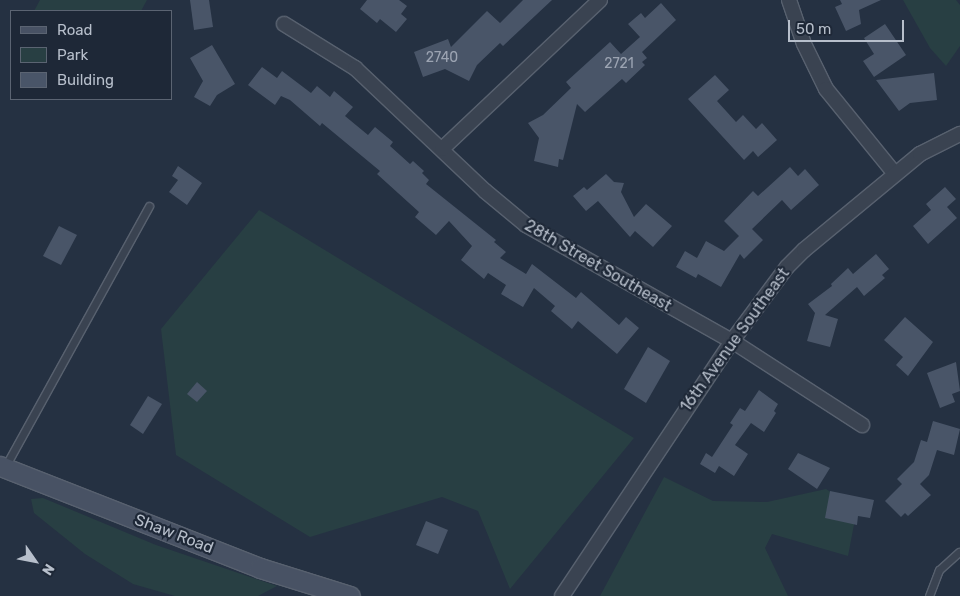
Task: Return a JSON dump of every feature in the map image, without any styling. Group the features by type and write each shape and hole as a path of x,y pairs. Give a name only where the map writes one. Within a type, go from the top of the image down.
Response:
{"main road":[{"name":"Shaw Road","path":"2,466 260,568 350,596"}],"street":[{"path":"442,149 600,0"},
{"path":"789,0 804,44 826,89 895,174"},
{"name":"28th Street Southeast","path":"284,24 355,68 526,225 732,341 862,424"},
{"name":"16th Avenue Southeast","path":"562,596 732,341 804,250 895,174 932,146 960,134"}],"lane":[{"path":"2,466 149,206"},
{"path":"928,596 939,570 959,552"}],"green space":[{"path":"40,0 147,0 142,10 35,10"},
{"path":"903,0 956,0 960,5 960,46 946,66 930,48"},
{"path":"259,210 634,438 510,589 478,511 442,497 310,537 176,455 161,329"},
{"path":"664,477 713,501 767,502 826,489 857,509 848,556 772,534 765,548 788,596 600,596"},
{"path":"43,498 156,545 277,586 258,596 175,596 133,584 85,554 34,513 31,499"}],"building":[{"path":"190,0 209,0 213,27 194,30"},
{"path":"367,0 399,0 407,6 401,14 407,19 396,32 380,19 377,23 360,9"},
{"path":"523,0 552,0 503,46 500,43 477,65 469,81 445,69 423,77 414,52 448,39 451,47 487,11 500,23"},
{"path":"840,0 881,0 859,10 861,24 846,31 835,7 842,4"},
{"path":"661,3 676,20 642,52 647,58 642,62 645,65 626,83 622,79 585,112 577,104 563,160 559,159 558,167 534,161 539,138 528,123 543,115 571,88 566,82 610,42 621,54 640,37 628,24 641,13 645,18"},
{"path":"885,24 906,55 874,77 863,61 874,54 864,38"},
{"path":"212,45 235,84 217,95 210,106 194,97 203,81 190,58"},
{"path":"262,67 277,78 282,71 311,93 317,86 330,97 334,91 353,107 345,116 368,135 375,127 393,142 390,146 410,164 413,161 424,171 422,173 429,180 426,184 496,240 494,242 506,252 500,258 526,274 532,264 576,298 581,292 619,325 626,317 639,328 617,354 578,321 572,329 551,311 555,306 534,288 523,307 501,294 506,285 488,273 484,279 461,260 472,246 449,221 436,235 415,217 419,212 377,174 380,171 322,123 320,126 290,100 281,96 275,105 248,85"},
{"path":"934,73 937,100 910,103 899,111 876,80"},
{"path":"715,75 729,90 717,101 736,122 743,115 756,129 762,123 777,140 758,157 753,151 744,160 688,99"},
{"path":"178,166 202,183 187,205 169,192 178,180 172,176"},
{"path":"790,167 798,176 805,169 819,185 791,210 782,200 752,229 763,240 744,259 740,254 721,287 698,274 696,278 676,267 685,251 697,258 706,241 724,251 739,236 724,221 753,191 758,196"},
{"path":"606,174 614,182 624,183 621,192 634,217 646,204 672,226 653,247 635,231 630,237 598,201 586,211 573,196 584,187 587,190"},
{"path":"945,187 956,199 947,207 957,218 928,244 913,226 931,210 926,204"},
{"path":"59,226 77,235 61,265 43,256"},
{"path":"876,254 889,269 882,275 885,278 864,296 857,287 825,315 838,319 830,347 807,341 815,313 808,304 832,286 831,284 848,268 853,274"},
{"path":"905,317 933,342 908,376 896,365 903,357 884,340"},
{"path":"648,347 670,361 646,403 624,389"},
{"path":"956,362 960,391 952,394 955,402 940,408 927,373"},
{"path":"197,382 207,391 197,402 187,394"},
{"path":"759,390 778,404 774,411 776,413 764,432 751,423 735,445 748,454 734,476 719,466 715,473 700,464 706,453 712,457 733,425 730,423 740,408 745,411"},
{"path":"148,396 162,404 143,434 130,425"},
{"path":"933,421 960,429 954,455 937,450 929,475 920,484 931,495 908,516 905,513 901,517 885,501 902,484 897,479 914,462 921,440 927,442"},
{"path":"798,453 830,468 817,489 788,469"},
{"path":"830,491 874,500 870,518 858,516 857,525 825,518"},
{"path":"426,521 448,530 438,554 416,545"}]}
